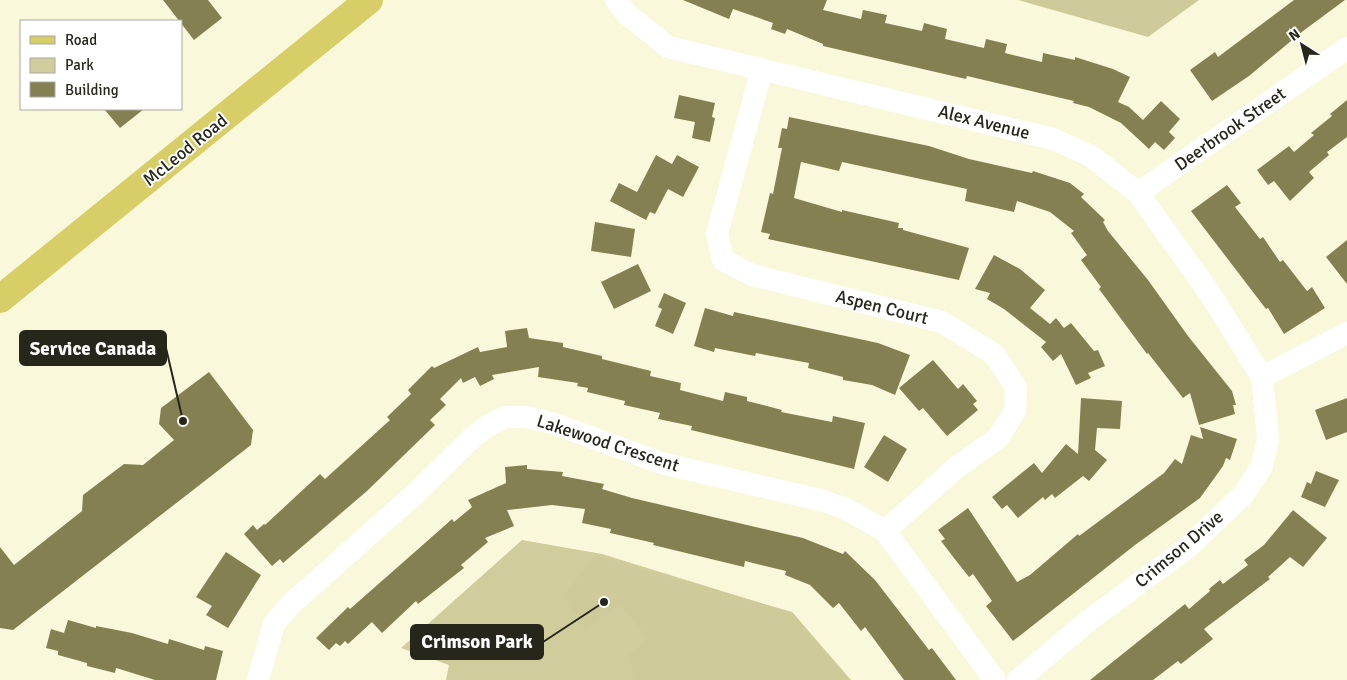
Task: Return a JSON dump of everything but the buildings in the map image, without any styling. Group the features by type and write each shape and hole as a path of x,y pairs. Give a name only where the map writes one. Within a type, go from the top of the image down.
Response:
{"main road":[{"name":"McLeod Road","path":"0,299 369,0"}],"street":[{"name":"Alex Avenue","path":"616,0 627,14 668,47 1052,138 1091,156 1138,193 1209,292 1262,377"},
{"name":"Deerbrook Street","path":"1138,193 1347,48"},
{"name":"Aspen Court","path":"762,69 716,234 723,260 752,275 942,322 994,354 1016,387 1015,411 998,438 957,467 886,531"},
{"path":"1262,377 1347,333"},
{"name":"Crimson Drive","path":"1018,680 1088,621 1187,548 1242,495 1262,466 1268,438 1262,377"},
{"name":"Lakewood Crescent","path":"258,680 274,624 290,604 416,493 471,439 486,427 505,417 525,416 552,423 661,462 824,501 846,509 886,531 995,680"}],"green space":[{"path":"522,540 602,554 793,613 849,680 446,680 449,665 401,648"}],"shaded area":[{"path":"1018,0 1199,0 1148,37"},
{"path":"595,556 792,612 851,680 635,680 628,656 648,639 620,604 586,628 563,596"}],"place":[{"name":"Service Canada","path":"183,421"},
{"name":"Crimson Park","path":"604,602"}]}
